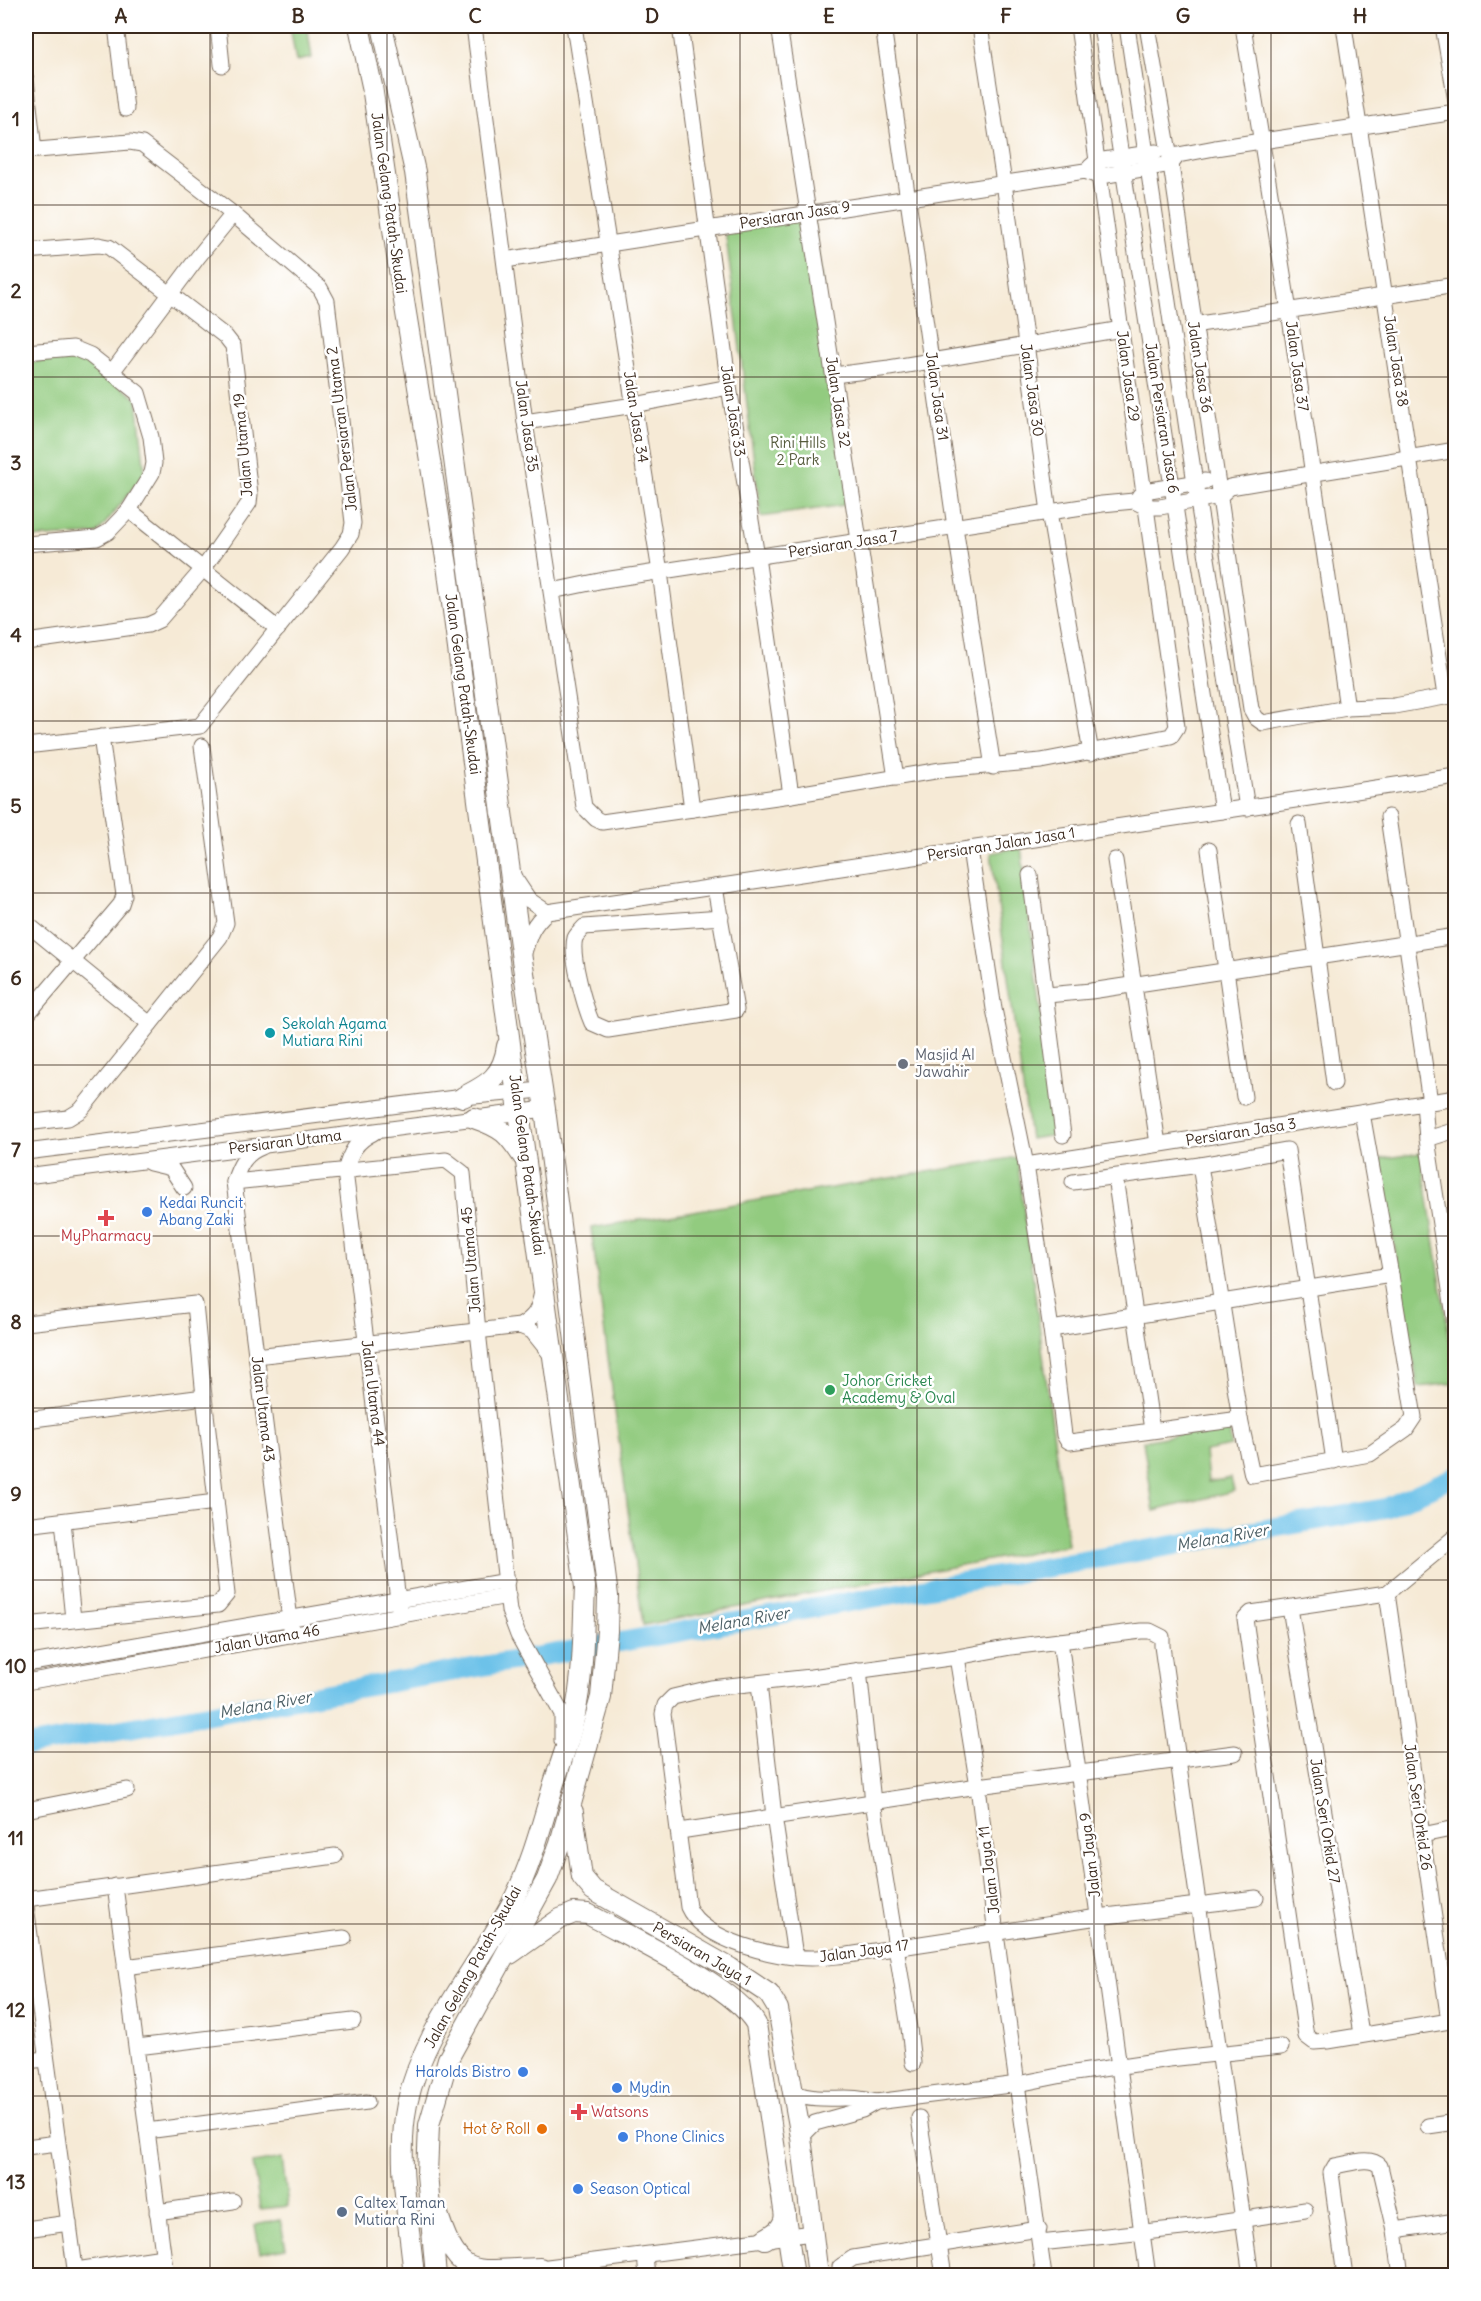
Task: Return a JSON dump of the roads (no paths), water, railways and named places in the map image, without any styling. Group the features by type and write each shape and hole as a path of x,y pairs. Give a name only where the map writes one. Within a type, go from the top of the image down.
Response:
{"main road":[{"name":"Jalan Gelang Patah-Skudai","path":"359,26 372,86 448,575 585,1587 582,1662 575,1714 530,1861 512,1901 431,2040 418,2069 407,2104 404,2175 414,2276"},
{"name":"Jalan Gelang Patah-Skudai","path":"382,26 415,172 522,960 544,1099 608,1596 601,1697 560,1843 547,1879 448,2059 429,2125 427,2174 436,2276"},
{"path":"388,49 394,26"},
{"path":"399,270 400,222 405,211 412,213 427,263"},
{"path":"463,1097 489,1084 502,1068 510,1031"},
{"path":"474,1118 497,1126 510,1137 527,1163"},
{"name":"Persiaran Jaya 1","path":"571,1800 582,1877 593,1890 708,1954 769,1994 778,2009 801,2137 818,2276"},
{"name":"Persiaran Jaya 1","path":"504,1960 534,1935 560,1919 574,1913 588,1914 693,1973 736,2000 750,2013 756,2024 794,2276"},
{"path":"693,1973 692,1966 697,1956 708,1954"},
{"path":"427,2174 445,2237 453,2253 464,2263 488,2274 540,2268"},
{"path":"765,2239 782,2226 785,2210"}],"street":[{"path":"116,26 126,109"},
{"path":"218,26 222,65"},
{"name":"Jalan Jasa 35","path":"473,26 525,422 584,807 602,822 692,809"},
{"name":"Jalan Jasa 34","path":"574,26 660,572 692,809"},
{"name":"Jalan Jasa 33","path":"680,26 729,387 757,557 791,795"},
{"name":"Jalan Jasa 32","path":"779,26 896,778"},
{"name":"Jalan Jasa 31","path":"884,26 955,527 993,767"},
{"name":"Jalan Jasa 30","path":"980,26 1049,512 1091,753"},
{"name":"Jalan Jasa 29","path":"1078,26 1093,169 1122,329 1142,499 1177,727 1171,736 1091,753"},
{"name":"Jalan Persiaran Jasa 6","path":"1101,26 1222,811"},
{"name":"Jalan Persiaran Jasa 6","path":"1127,26 1198,501 1248,807"},
{"name":"Jalan Jasa 36","path":"1148,26 1172,156 1193,326 1223,488 1251,709 1256,718 1263,723 1347,708"},
{"name":"Jalan Jasa 37","path":"1243,26 1347,708"},
{"name":"Jalan Jasa 38","path":"1344,26 1410,456 1450,696"},
{"path":"1443,26 1455,101"},
{"path":"26,80 30,151"},
{"name":"Persiaran Jasa 9","path":"505,260 1455,112"},
{"name":"Jalan Persiaran Utama 2","path":"26,746 200,726 342,548 351,534 353,523 327,301 320,288 233,214 142,144 130,142 30,151"},
{"path":"112,372 233,214"},
{"name":"Jalan Utama 19","path":"26,251 99,245 109,247 226,337 233,346 235,358 249,503 203,569 159,620 148,625 26,642"},
{"path":"1193,326 1455,285"},
{"path":"834,375 1122,329"},
{"path":"26,352 73,348 90,355 138,393 151,437 154,464 152,473 129,510 108,532 98,538 26,544"},
{"path":"525,422 729,387"},
{"path":"1223,488 1455,450"},
{"name":"Persiaran Jasa 7","path":"552,591 660,572 1142,499 1172,487 1196,483 1223,488"},
{"name":"Persiaran Jasa 7","path":"1142,499 1175,505 1198,501 1223,488"},
{"path":"129,510 278,629"},
{"path":"1347,708 1394,706 1450,696"},
{"path":"26,1016 121,904 124,894 101,737"},
{"path":"26,1123 68,1118 81,1110 220,937 226,923 202,746"},
{"path":"692,809 941,771 993,767 1091,753"},
{"name":"Persiaran Jalan Jasa 1","path":"547,912 1455,776"},
{"path":"1388,817 1427,1102 1427,1139 1450,1264 1455,1329"},
{"path":"1299,825 1334,1083"},
{"path":"970,849 994,1009 1026,1165 1066,1440 1070,1442 1240,1419"},
{"path":"1209,850 1244,1097"},
{"path":"1115,860 1158,1144"},
{"path":"510,869 518,886 529,900 547,912 535,922 522,960"},
{"path":"1030,875 1064,1135"},
{"path":"716,887 721,917 736,1010 608,1030 592,1023 583,1004 574,946 576,936 584,927 721,917"},
{"path":"26,923 150,1024"},
{"path":"1047,995 1455,936"},
{"name":"Persiaran Utama","path":"26,1152 463,1097 518,1092 544,1099"},
{"name":"Persiaran Jasa 3","path":"1026,1165 1455,1098"},
{"name":"Persiaran Utama","path":"26,1176 519,1112 544,1099"},
{"path":"1200,1165 1240,1419 1252,1475 1370,1454 1411,1424 1414,1417 1392,1275 1362,1113"},
{"path":"345,1171 349,1155 361,1139 381,1130"},
{"path":"1427,1139 1455,1130"},
{"path":"234,1182 240,1164 247,1156 254,1150 269,1145"},
{"path":"1073,1182 1200,1165 1287,1150 1334,1461"},
{"name":"Jalan Utama 45","path":"234,1182 446,1160 463,1173 509,1611 518,1635 562,1714 558,1770"},
{"path":"143,1161 171,1168 184,1188"},
{"name":"Jalan Utama 44","path":"345,1171 400,1616"},
{"path":"1115,1177 1152,1430"},
{"name":"Jalan Utama 43","path":"234,1182 292,1635"},
{"path":"1051,1329 1392,1275"},
{"path":"256,1356 520,1326 533,1318 539,1307 543,1286"},
{"path":"26,1323 195,1304 227,1594 218,1605 26,1625"},
{"path":"520,1326 532,1332 554,1359"},
{"path":"26,1420 204,1397"},
{"path":"26,1525 216,1502"},
{"path":"63,1521 73,1619"},
{"path":"1452,2021 1321,2042 1314,2042 1306,2036 1245,1619 1251,1613 1387,1593 1455,1536"},
{"name":"Jalan Utama 46","path":"26,1664 398,1600 508,1589"},
{"name":"Jalan Utama 46","path":"26,1682 400,1616 508,1589"},
{"name":"Jalan Seri Orkid 26","path":"1387,1593 1452,2021"},
{"name":"Jalan Seri Orkid 27","path":"1290,1608 1360,2034"},
{"path":"795,1956 774,1816 759,1684 957,1657 1011,1647 1140,1631 1150,1631 1162,1637 1161,1646 1251,2276"},
{"name":"Jalan Jaya 9","path":"1060,1641 1080,1772 1148,2276"},
{"name":"Jalan Jaya 11","path":"957,1657 978,1786 996,1934 1044,2276"},
{"path":"859,1670 873,1802 913,2062"},
{"name":"Jalan Jaya 17","path":"759,1684 711,1688 676,1695 665,1705 663,1714 680,1831 688,1907 692,1916 710,1932 743,1946 810,1958 848,1955 896,1946 996,1934 1098,1917 1256,1898"},
{"path":"680,1831 978,1786 1235,1753"},
{"path":"26,1810 127,1790"},
{"path":"1422,1835 1455,1828"},
{"path":"26,1899 335,1856"},
{"path":"114,1886 166,2276"},
{"path":"26,1906 30,1980 46,2059 76,2273 129,2269 163,2257"},
{"path":"125,1967 344,1938"},
{"path":"137,2046 353,2021"},
{"path":"794,2093 815,2100 861,2098 876,2102 1018,2084 1169,2059 1281,2047"},
{"path":"26,2061 46,2059"},
{"path":"147,2131 367,2102"},
{"path":"801,2137 815,2122 862,2110 876,2102"},
{"path":"919,2118 944,2276"},
{"path":"1428,2126 1455,2122"},
{"path":"26,2147 57,2143"},
{"path":"1345,2276 1332,2169 1335,2166 1370,2160 1377,2162 1380,2166 1395,2230 1396,2275"},
{"path":"157,2212 233,2201"},
{"path":"841,2276 840,2267 847,2260 940,2244 1040,2236 1143,2232 1305,2210"},
{"path":"1395,2230 1455,2221"},
{"path":"26,2229 69,2223"},
{"path":"519,2276 540,2268 812,2233"},
{"path":"645,2255 647,2276"}],"waterway":[{"name":"Melana River","path":"26,1746 1386,1508 1456,1476"}],"place":[{"name":"Sekolah Agama Mutiara Rini","path":"270,1033"},
{"name":"Masjid Al Jawahir","path":"903,1064"},
{"name":"Kedai Runcit Abang Zaki","path":"147,1212"},
{"name":"MyPharmacy","path":"106,1218"},
{"name":"Johor Cricket Academy & Oval","path":"830,1390"},
{"name":"Harolds Bistro","path":"523,2072"},
{"name":"Mydin","path":"617,2088"},
{"name":"Watsons","path":"579,2112"},
{"name":"Hot & Roll","path":"542,2129"},
{"name":"Phone Clinics","path":"623,2137"},
{"name":"Season Optical","path":"578,2189"},
{"name":"Caltex Taman Mutiara Rini","path":"342,2212"}],"park label":[{"name":"Rini Hills 2 Park","path":"798,452"}]}
